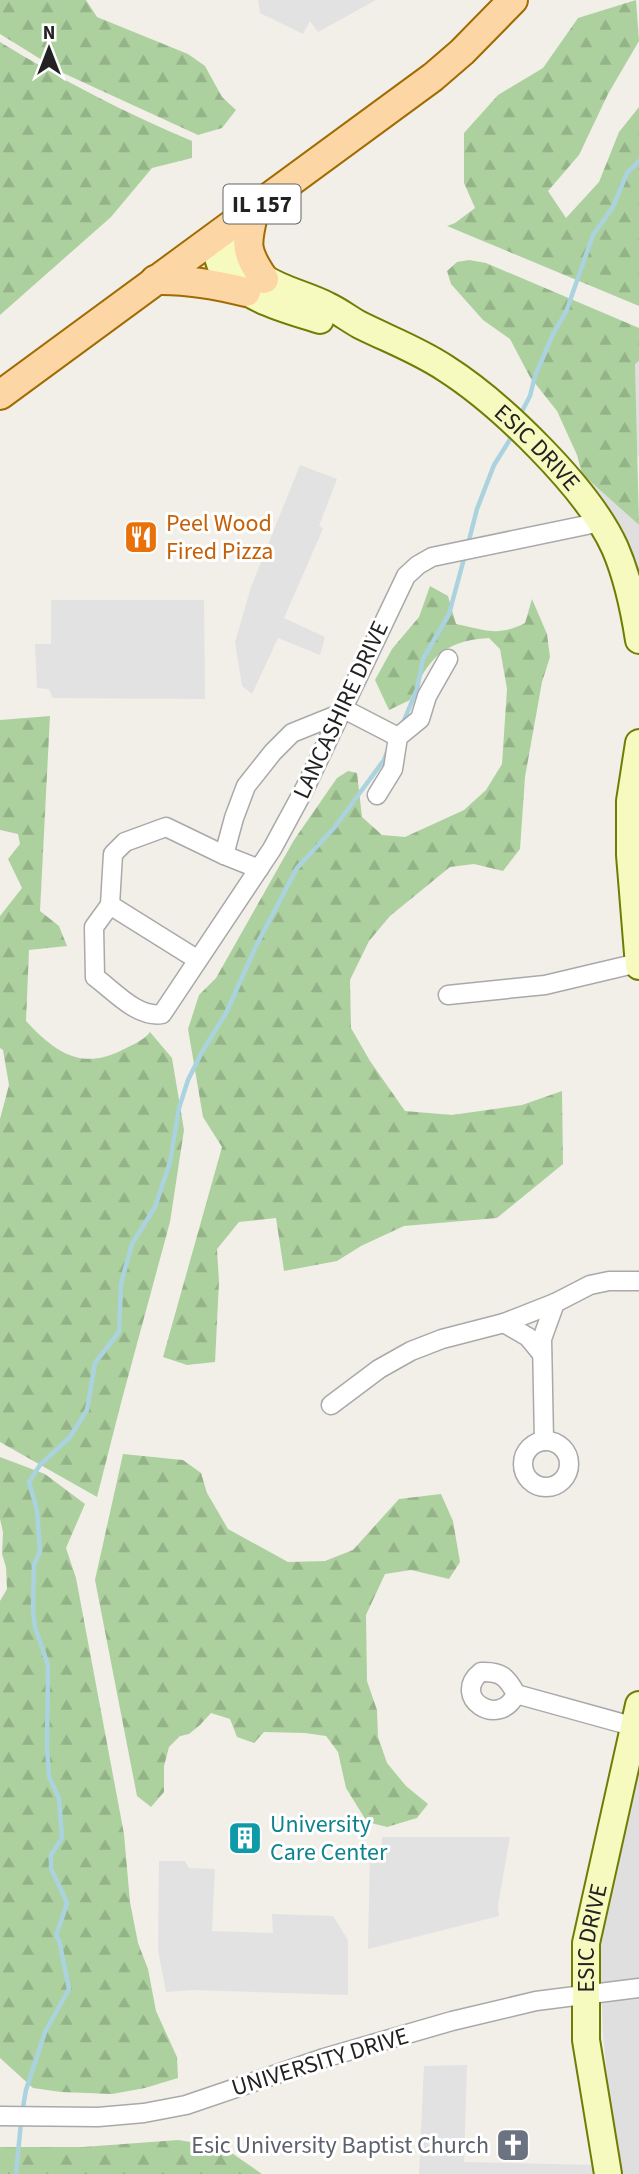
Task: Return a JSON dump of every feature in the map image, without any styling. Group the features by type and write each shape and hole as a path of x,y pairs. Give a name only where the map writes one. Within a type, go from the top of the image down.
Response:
{"main road":[{"name":"IL 157","path":"0,395 433,77 513,0"},
{"path":"155,280 179,279 255,285 248,252 248,234 254,211"}],"street":[{"name":"ESIC DRIVE","path":"214,239 255,285 327,305 356,323 445,368 486,399 559,468 601,522 632,573 632,594 639,640"},
{"name":"LANCASHIRE DRIVE","path":"110,905 93,927 95,977 140,1011 151,1016 162,1014 259,869 305,788 406,576 432,557 601,522"},
{"path":"377,795 393,769 398,737 420,719 427,696 448,659"},
{"path":"224,855 246,786 292,733 341,711 398,737"},
{"path":"448,996 545,985 639,964 630,801 639,743"},
{"path":"198,960 110,905 113,854 125,842 166,827 259,869"},
{"path":"331,1405 379,1368 411,1351 442,1339 504,1323 555,1303 590,1285 609,1281 638,1282"},
{"path":"544,1441 542,1339 555,1303"},
{"path":"504,1323 528,1338 542,1354"},
{"path":"516,1694 637,1720"},
{"name":"ESIC DRIVE","path":"608,2174 586,2040 586,1943 637,1720"},
{"name":"UNIVERSITY DRIVE","path":"0,2116 98,2117 144,2113 186,2105 324,2058 430,2027 536,2001 639,1988"}],"shaded area":[{"path":"258,0 376,0 318,32 310,21 303,34 260,13"},
{"path":"639,361 639,458 636,450 635,363"},
{"path":"300,465 337,479 319,526 323,528 284,618 325,637 320,655 278,638 252,694 242,686 235,642 251,587"},
{"path":"582,474 639,525 639,579 601,500"},
{"path":"51,600 204,600 205,699 53,698 49,689 37,688 35,644 51,644"},
{"path":"639,1764 639,2174 622,2174 603,2035 600,1950 605,1902"},
{"path":"382,1837 510,1837 498,1905 499,1916 368,1949 370,1851 382,1850"},
{"path":"159,1861 185,1861 189,1868 215,1869 212,1931 273,1933 272,1914 333,1916 348,1940 348,1995 192,1990 166,1992 158,1950"},
{"path":"467,2065 464,2162 593,2165 594,2174 419,2174 424,2066"}],"green space":[{"path":"0,0 86,0 97,17 188,54 205,66 222,97 236,110 222,128 198,135 63,73 0,34"},
{"path":"636,0 639,41 608,94 579,155 548,191 566,218 599,182 619,132 639,107 639,306 447,226 475,208 464,183 464,133 498,95 543,68 578,18"},
{"path":"0,42 94,95 192,141 192,158 152,168 111,217 0,315"},
{"path":"469,260 486,263 639,328 639,361 635,364 639,525 582,474 577,455 557,411 530,377 510,339 483,320 451,284 447,271 457,262"},
{"path":"430,586 448,596 456,624 483,630 507,630 525,623 532,599 547,634 550,657 542,682 525,777 520,849 503,871 474,864 450,867 390,916 369,941 350,980 351,1028 405,1111 452,1115 522,1105 562,1091 563,1164 497,1218 404,1226 361,1246 337,1261 284,1271 276,1218 239,1222 217,1249 219,1282 215,1362 187,1365 163,1357 222,1147 203,1117 188,1029 199,995 216,978 294,840 337,778 348,771 357,773 362,817 382,835 405,837 464,810 486,790 502,764 507,689 500,649 489,638 459,643 448,648 423,673 410,700 389,710 375,680 392,649 419,617"},
{"path":"50,716 40,911 59,926 67,946 29,950 26,1021 47,1042 81,1058 107,1056 137,1042 150,1032 172,1058 184,1130 170,1222 97,1497 0,1442 0,1119 9,1085 3,1050 0,1048 0,916 22,888 8,859 20,844 18,834 0,830 0,720"},
{"path":"123,1454 183,1460 201,1473 207,1493 228,1529 288,1562 325,1561 353,1550 399,1499 441,1494 453,1521 460,1562 449,1579 411,1570 385,1574 366,1615 367,1681 377,1710 378,1737 387,1763 406,1786 428,1804 417,1818 387,1827 367,1822 346,1788 338,1752 326,1736 264,1732 254,1743 237,1737 230,1719 211,1713 189,1734 180,1736 169,1747 164,1766 164,1792 151,1807 137,1796 95,1580"},
{"path":"0,1457 45,1474 85,1504 66,1548 76,1578 124,1834 130,1902 138,1943 148,1969 156,2011 177,2057 178,2078 145,2088 112,2094 33,2088 0,2058 0,1601 7,1589 0,1519"},
{"path":"178,2140 223,2147 262,2174 0,2174 0,2147 83,2147"}],"waterway":[{"path":"520,415 554,332 566,312 593,235 613,207 627,173 639,161"},
{"path":"468,544 477,509 494,465 514,433"},
{"path":"403,723 417,689 423,659 449,614 465,555"},
{"path":"22,2113 26,2090 45,2032 69,1989 56,1936 67,1903 51,1868 51,1855 62,1838 59,1799 49,1776 48,1665 35,1627 33,1611 34,1565 40,1551 37,1510 29,1482 40,1465 70,1437 87,1410 95,1363 119,1332 121,1284 132,1244 155,1207 170,1162 179,1108 188,1080 226,1013 257,944 297,868 334,828 384,760 387,752"},
{"path":"16,2174 21,2122"}],"place":[{"name":"Peel Wood Fired Pizza","path":"141,537"},
{"name":"University Care Center","path":"245,1838"},
{"name":"Esic University Baptist Church","path":"513,2145"}]}
